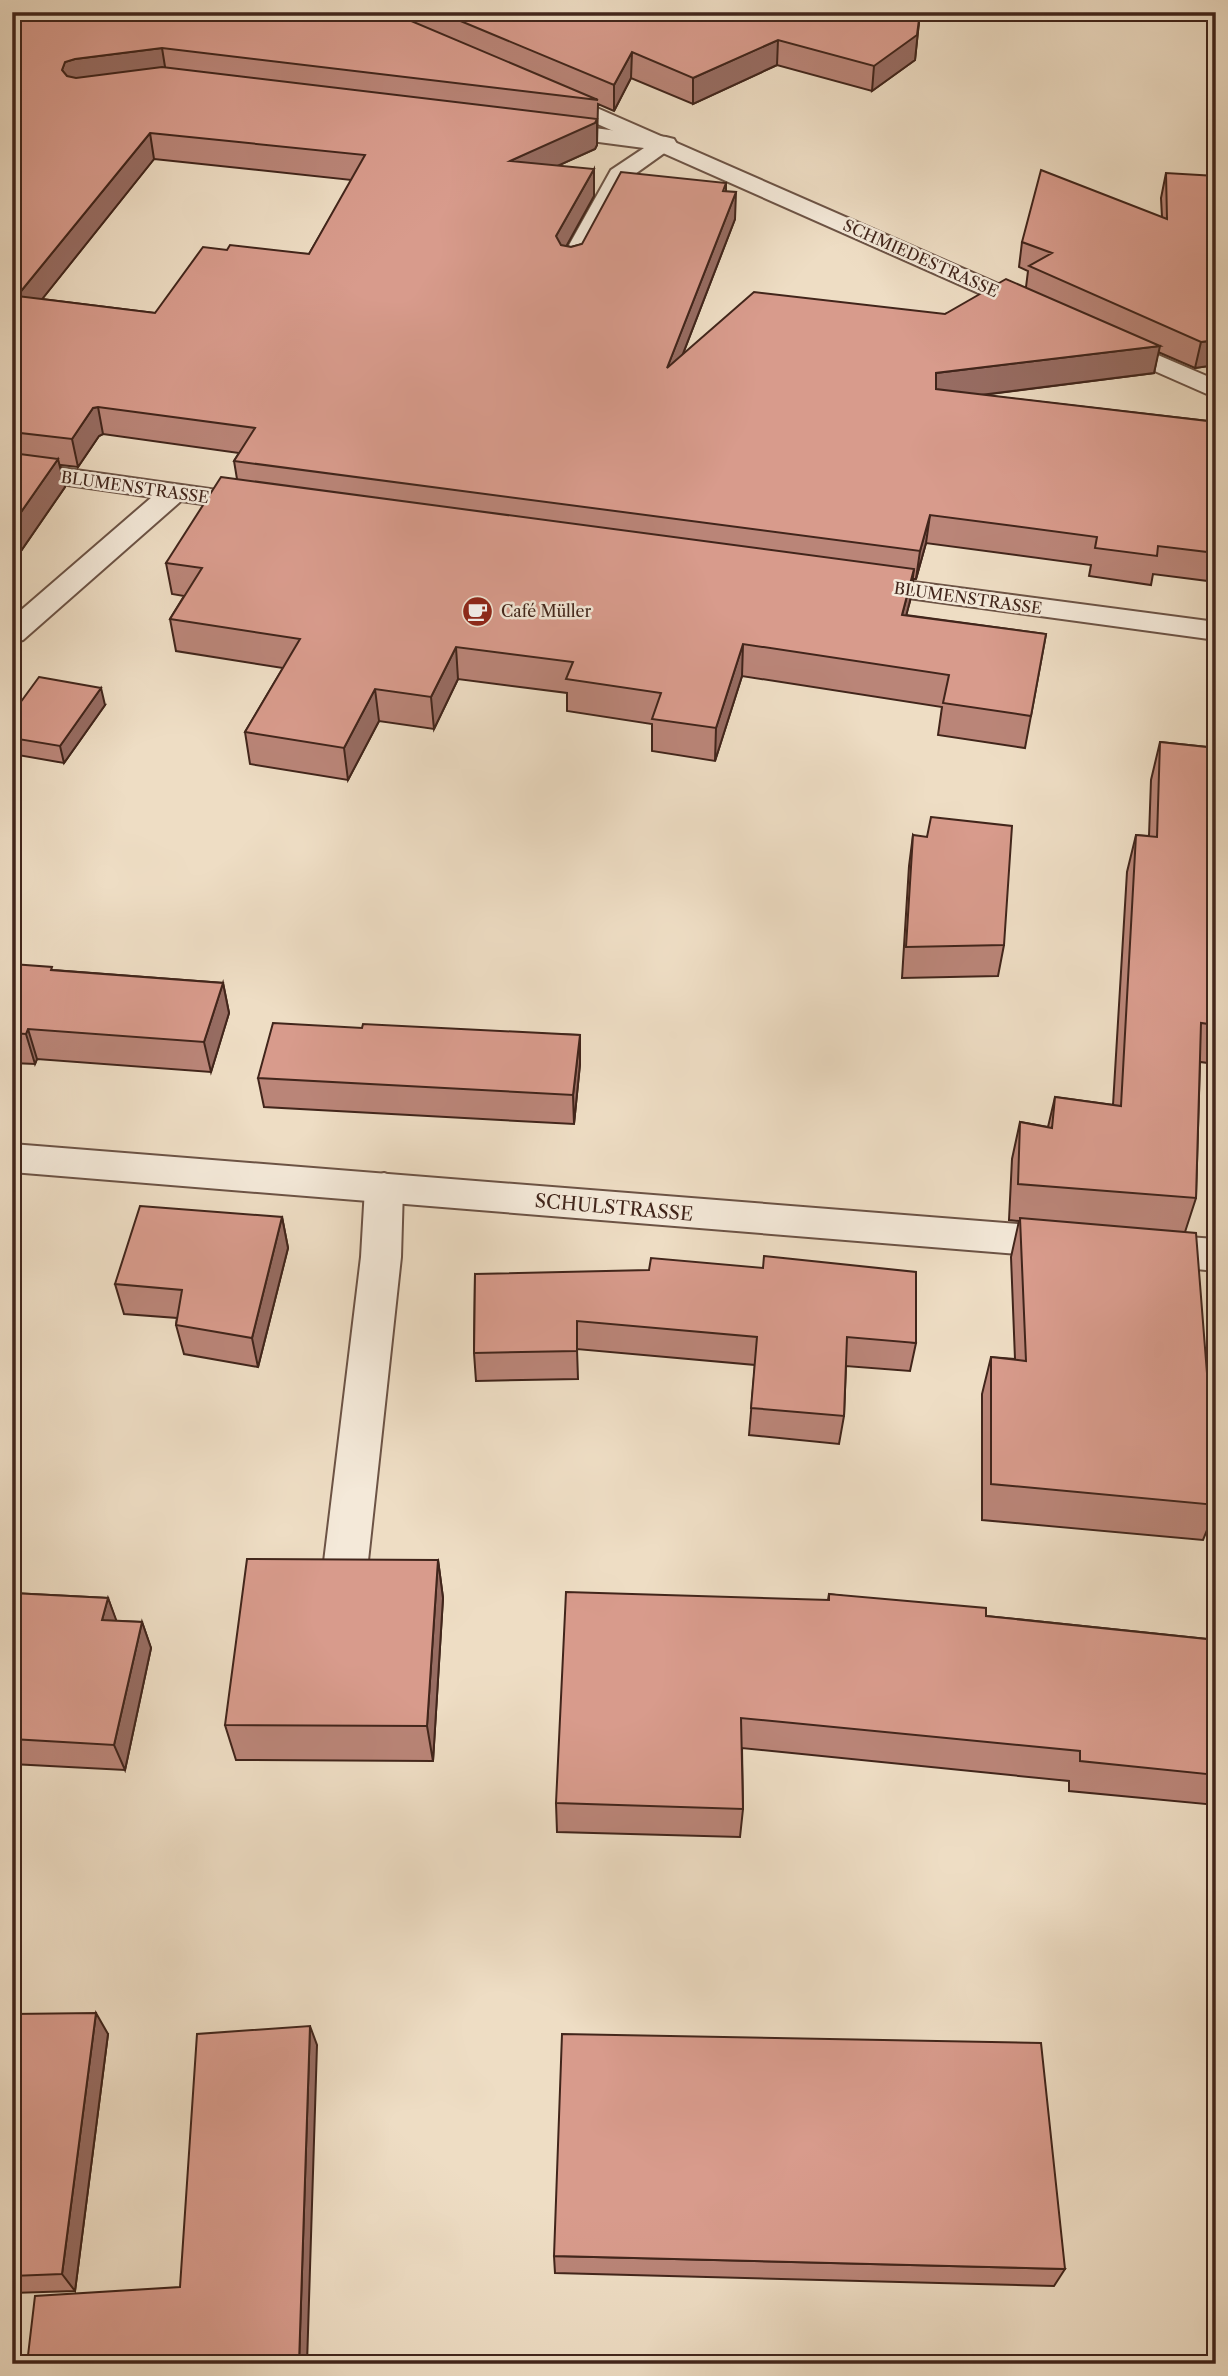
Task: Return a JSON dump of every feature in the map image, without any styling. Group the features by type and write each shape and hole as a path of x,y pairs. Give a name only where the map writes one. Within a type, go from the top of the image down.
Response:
{"street":[{"name":"SCHMIEDESTRASSE","path":"524,83 1053,317"},
{"name":"SCHMIEDESTRASSE","path":"527,127 666,144"},
{"path":"571,264 619,174 666,144"},
{"path":"1090,334 1216,390"},
{"name":"BLUMENSTRASSE","path":"12,470 284,508"},
{"path":"12,634 174,493"},
{"name":"BLUMENSTRASSE","path":"832,580 1216,631"},
{"name":"SCHULSTRASSE","path":"12,1158 1216,1255"},
{"path":"345,1570 380,1257 384,1188"}],"building":[{"path":"12,12 390,12 598,100 162,48 75,59 65,62 62,70 67,76 76,78 162,67 597,119 595,123 510,161 594,169 556,236 561,245 571,247 582,244 621,172 726,183 723,191 736,192 667,368 754,292 945,314 1006,279 1160,346 936,373 936,389 1216,422 1216,553 1158,546 1157,556 1095,548 1097,537 930,515 920,551 234,461 255,428 98,407 93,408 72,439 12,432","holes":["150,133 365,155 309,254 230,245 227,250 203,247 155,313 17,296"]},
{"path":"439,12 920,12 917,35 874,66 778,40 693,78 632,52 614,85"},
{"path":"1041,170 1167,219 1166,173 1216,176 1216,340 1201,342 1029,266 1052,253 1022,242"},
{"path":"12,453 58,459 12,525"},
{"path":"221,477 914,569 902,615 1046,634 1031,716 943,703 949,675 743,644 716,728 652,719 661,693 566,679 573,662 456,647 431,697 375,689 344,748 245,732 300,639 170,619 202,568 166,563"},
{"path":"39,677 101,688 60,746 12,738 12,714"},
{"path":"1160,742 1216,748 1216,1025 1201,1023 1196,1198 1018,1184 1020,1122 1052,1128 1055,1097 1121,1106 1136,835 1157,837"},
{"path":"931,817 1012,826 1004,945 906,947 913,835 927,837"},
{"path":"12,964 52,967 51,970 223,983 204,1042 28,1029 26,1034 12,1033"},
{"path":"273,1023 362,1028 363,1024 580,1035 573,1095 258,1078"},
{"path":"140,1206 282,1217 252,1338 176,1325 182,1290 115,1284"},
{"path":"1020,1218 1196,1233 1216,1505 991,1484 991,1357 1026,1361"},
{"path":"764,1256 916,1272 916,1343 847,1337 844,1416 751,1408 757,1337 577,1321 577,1351 474,1353 475,1274 649,1270 651,1258 763,1268"},
{"path":"247,1559 438,1560 427,1726 225,1725"},
{"path":"566,1592 829,1600 829,1594 986,1608 986,1616 1216,1640 1216,1775 1080,1761 1080,1751 741,1718 743,1809 556,1803"},
{"path":"12,1593 108,1598 102,1620 142,1622 114,1745 12,1739"},
{"path":"96,2013 62,2274 12,2276 12,2014"},
{"path":"310,2026 299,2364 27,2364 35,2296 180,2287 197,2034"},
{"path":"562,2034 1041,2043 1065,2269 554,2256"}],"place":[{"name":"Café Müller","path":"478,611"}]}
